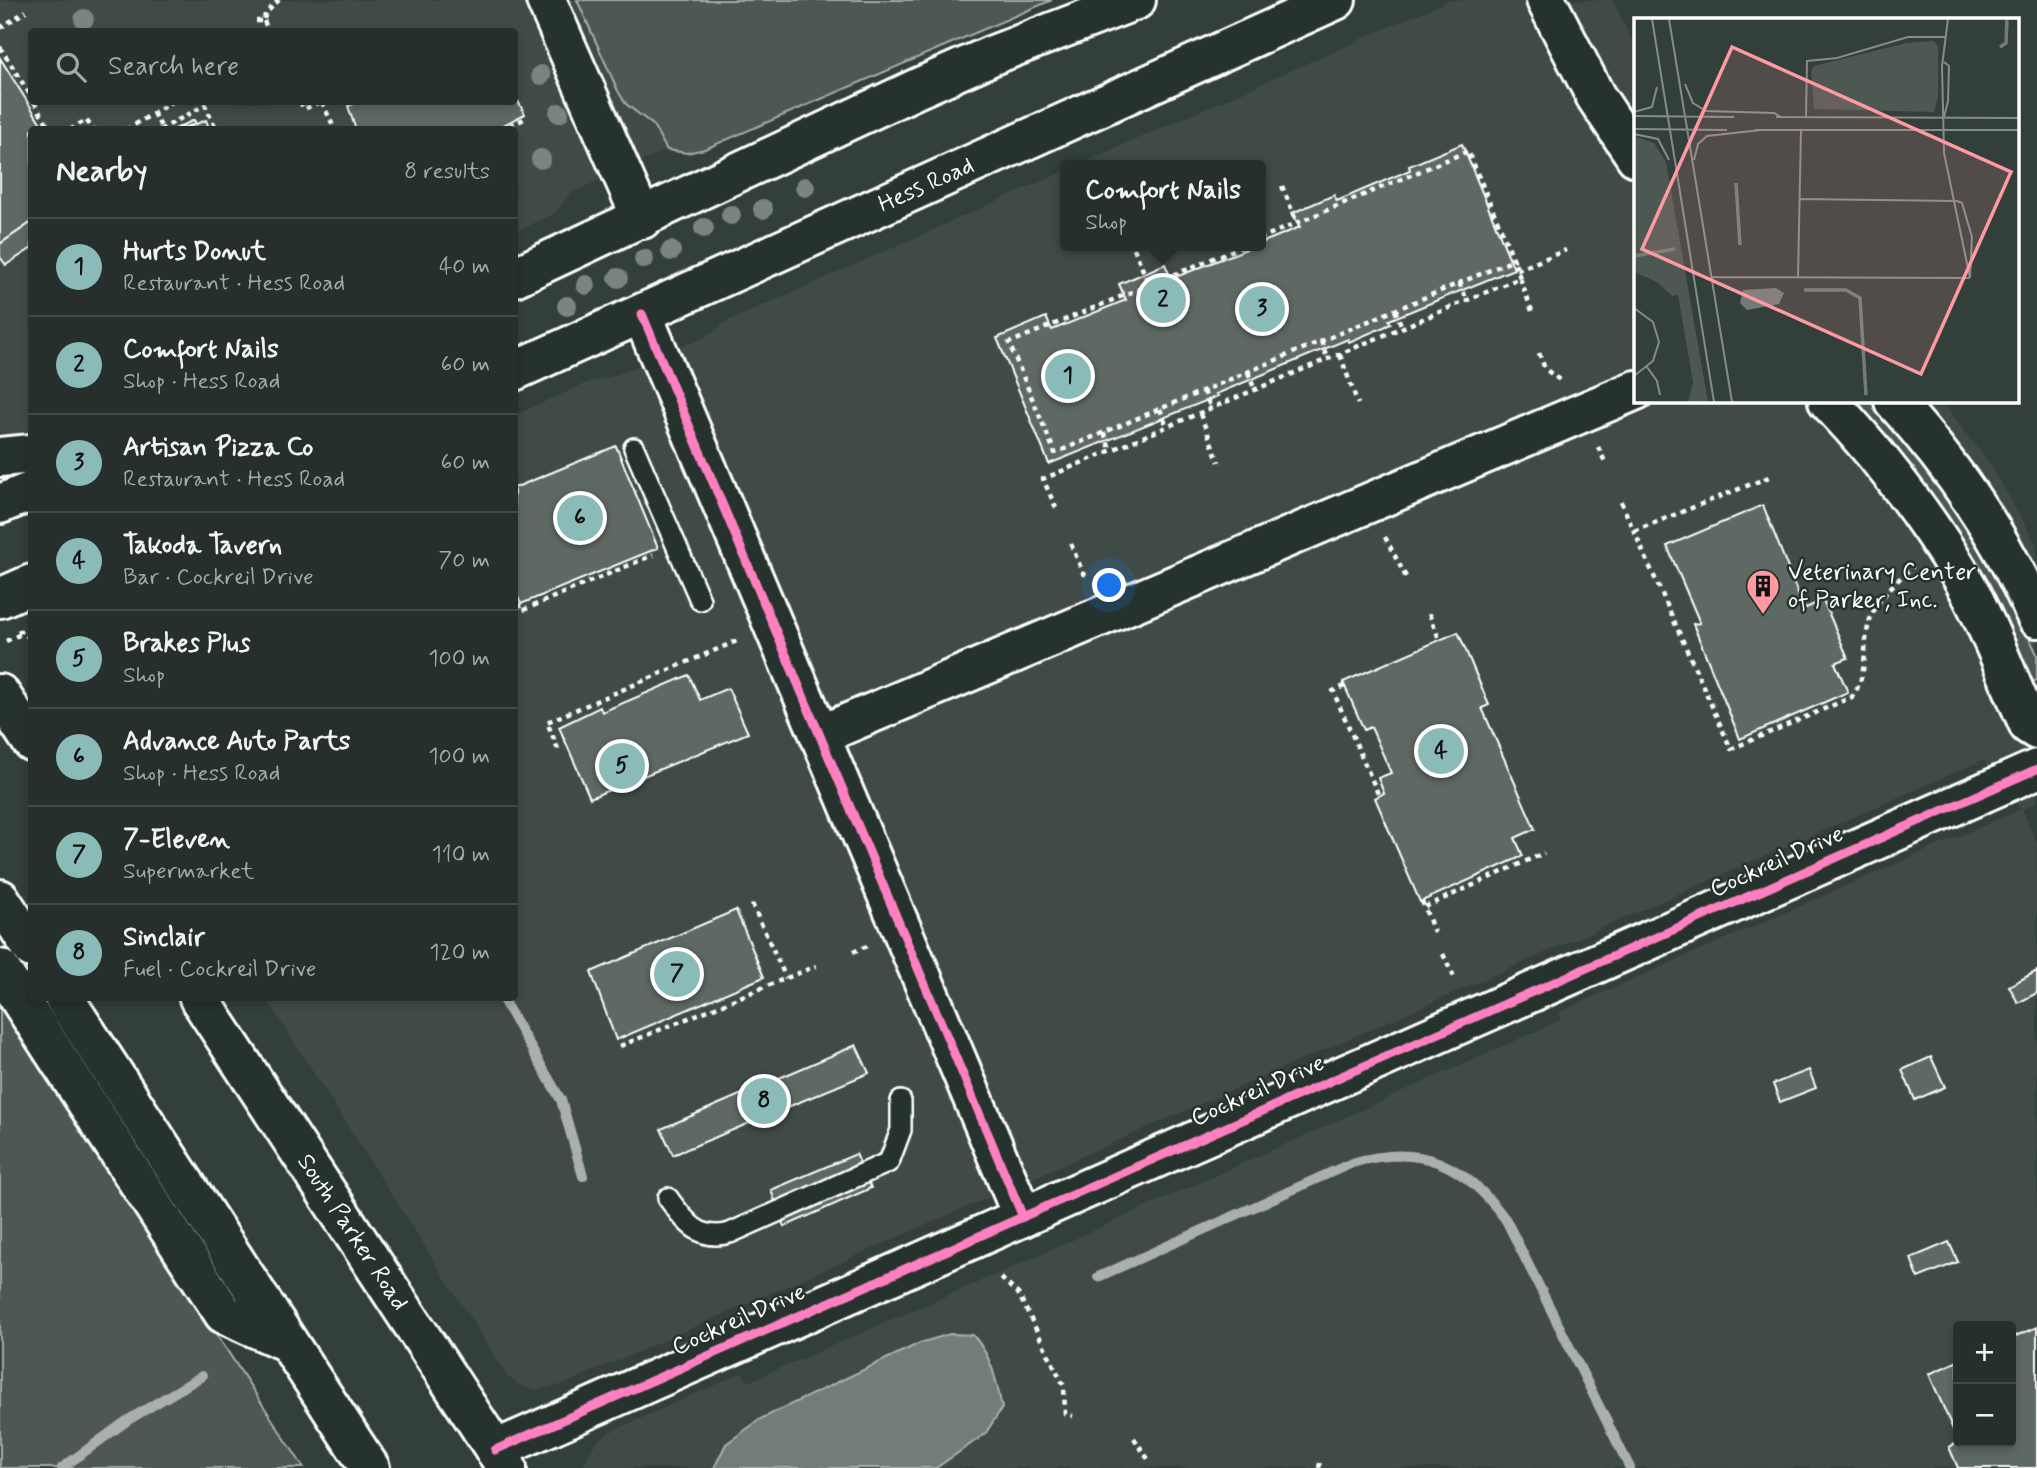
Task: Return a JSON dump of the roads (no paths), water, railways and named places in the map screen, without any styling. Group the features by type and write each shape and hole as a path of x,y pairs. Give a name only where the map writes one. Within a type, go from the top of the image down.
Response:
{"main road":[{"path":"546,0 642,219"},
{"path":"518,275 993,55 1136,0"},
{"name":"Hess Road","path":"518,368 1336,0"},
{"path":"1546,0 1596,97 1634,154"},
{"path":"642,314 1023,1217"},
{"path":"820,735 1634,391"},
{"path":"1830,402 1883,462 1938,537 1964,583 2029,725 2037,730"},
{"path":"1895,402 1940,454 1975,502 2015,571 2037,618"},
{"path":"0,457 28,454"},
{"path":"0,505 28,493"},
{"path":"0,598 28,586"},
{"path":"0,694 28,736"},
{"name":"Cockreil Drive","path":"501,1459 1023,1217 2037,769"},
{"path":"0,900 28,942"},
{"path":"0,969 224,1314 288,1342"},
{"path":"66,1001 370,1468"},
{"name":"South Parker Road","path":"201,1001 501,1459"}],"lane":[{"path":"634,448 701,600"},
{"path":"668,1198 697,1232 717,1237 730,1233 889,1162 901,1129 901,1101"}],"waterway":[{"path":"504,1001 561,1100 583,1176"},
{"path":"1098,1277 1352,1163 1399,1155 1420,1157 1439,1163 1474,1184 1506,1220 1630,1468"},
{"path":"62,1468 128,1420 202,1376"}],"place":[{"name":"Comfort Nails","path":"1163,300"},
{"name":"Artisan Pizza Co","path":"1262,309"},
{"name":"Hurts Donut","path":"1068,376"},
{"name":"Advance Auto Parts","path":"580,518"},
{"name":"Veterinary Center of Parker, Inc.","path":"1763,616"},
{"name":"Takoda Tavern","path":"1441,751"},
{"name":"Brakes Plus","path":"622,766"},
{"name":"7-Eleven","path":"677,974"},
{"name":"Sinclair","path":"764,1101"}]}
